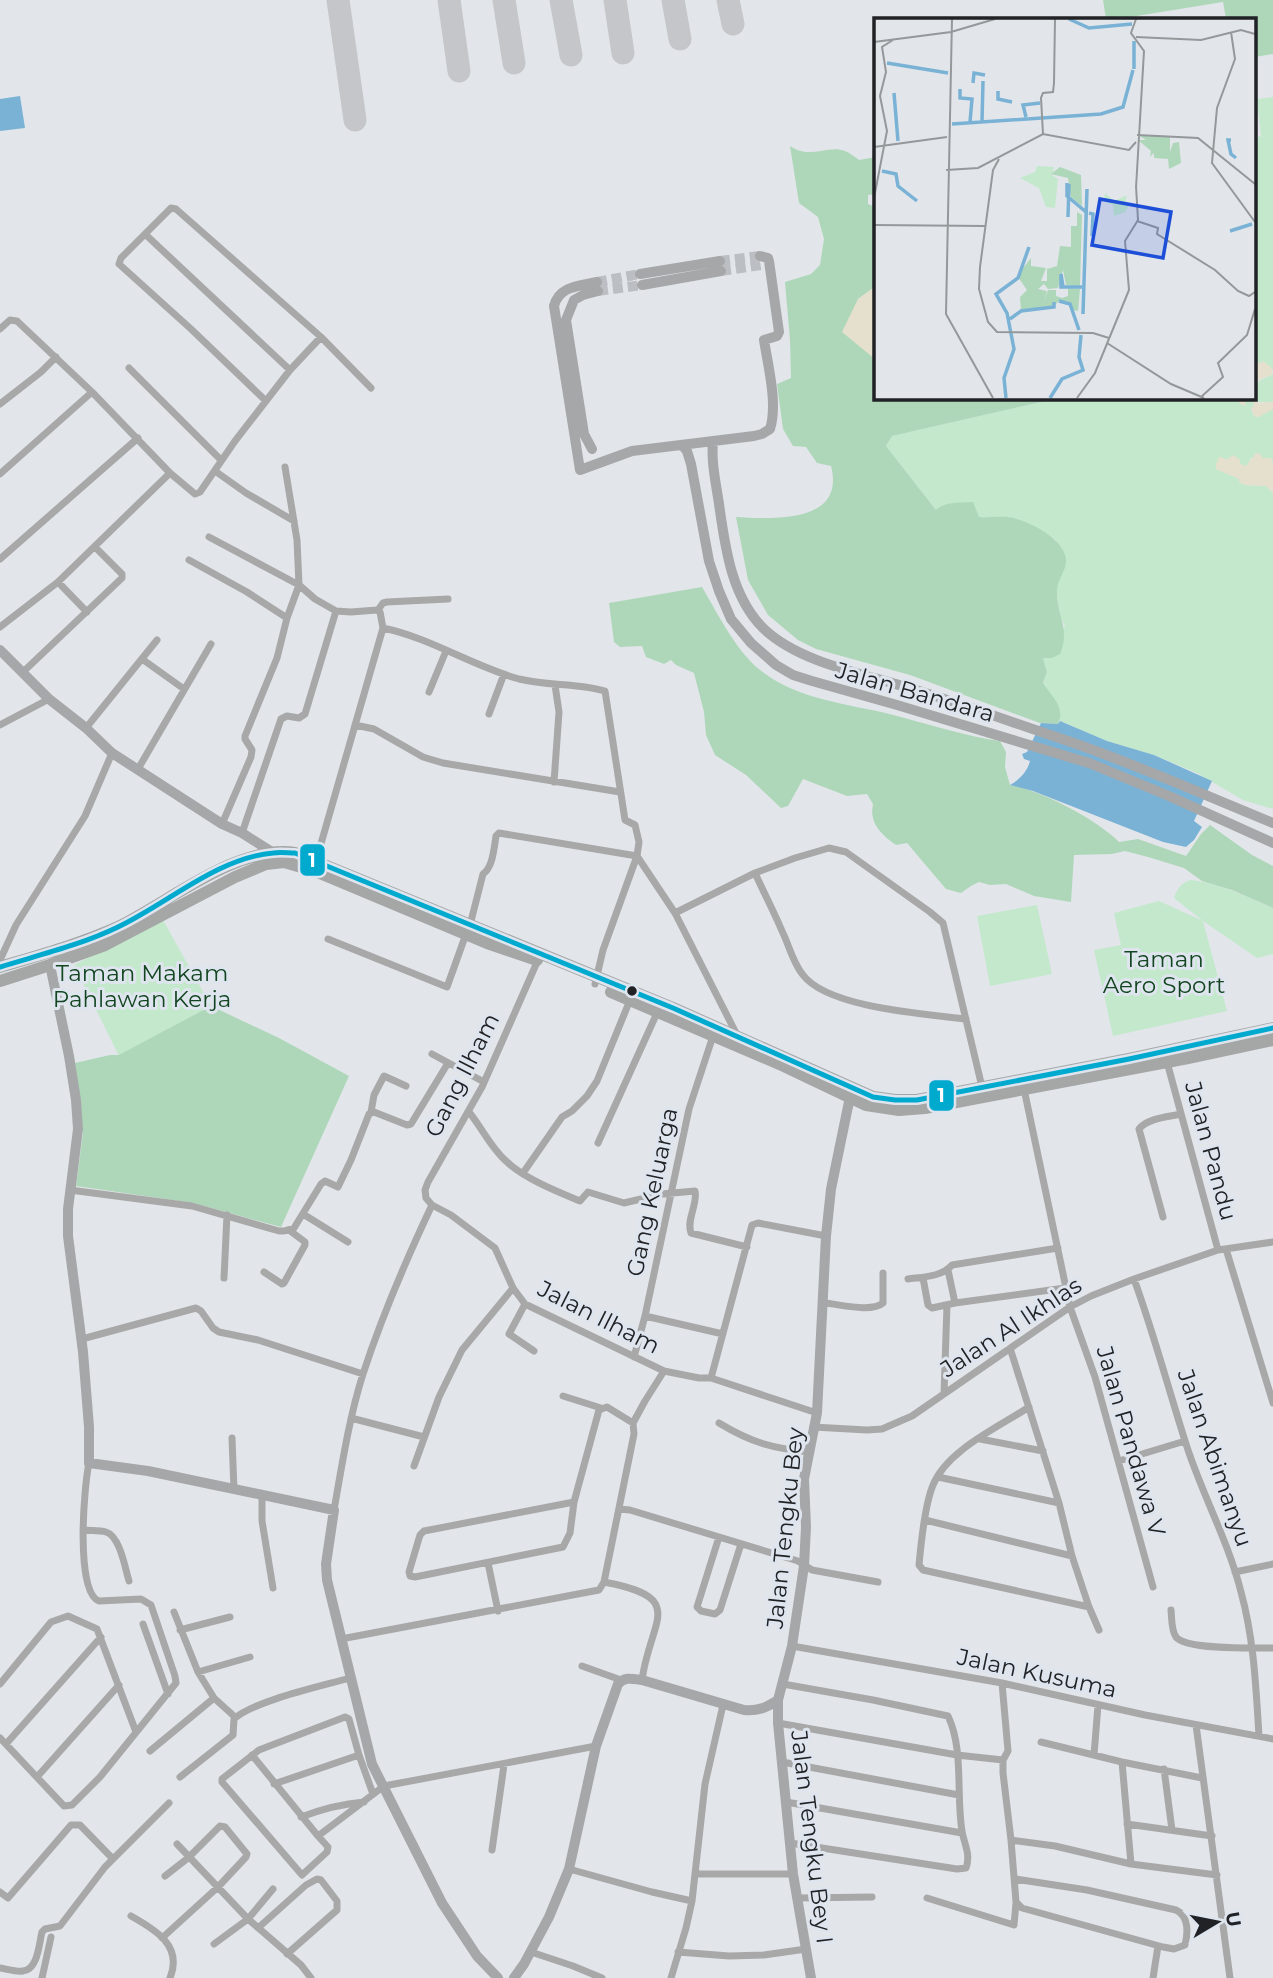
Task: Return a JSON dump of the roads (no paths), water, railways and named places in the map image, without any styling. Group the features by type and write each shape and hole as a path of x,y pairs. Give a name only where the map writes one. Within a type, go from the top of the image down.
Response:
{"highway":[{"path":"0,981 106,945 209,889 266,864 285,851 316,861 538,960 673,1008 737,1042 851,1092 875,1107 908,1110 1273,1040"},
{"path":"0,967 72,946 119,926 235,863 273,858 315,871 468,929 596,981 657,1013 713,1037 737,1042"},
{"path":"851,1092 908,1101 1129,1059 1273,1028"}],"street":[{"path":"266,401 119,264 121,258 171,208 176,209 321,337 371,388"},
{"path":"145,234 290,370"},
{"path":"592,449 584,434 566,320 574,300 598,287 571,288 561,292 554,306 580,470 632,451 754,436 770,429 773,421 771,390 764,340 777,336 779,332 764,262"},
{"path":"641,279 720,266"},
{"path":"0,329 10,320 17,321 92,392 170,473 195,494 200,492 290,370 321,337"},
{"path":"0,404 56,357"},
{"path":"129,368 221,460"},
{"path":"0,474 92,392"},
{"path":"0,559 138,438"},
{"path":"575,438 609,459"},
{"name":"Jalan Bandara","path":"712,441 724,542 735,581 748,608 763,628 793,649 822,662 901,685 1118,760 1273,823"},
{"name":"Jalan Bandara","path":"682,445 691,464 709,561 719,591 731,619 751,643 776,665 793,675 1088,764 1169,796 1273,844"},
{"path":"222,824 251,757 252,750 245,736 277,658 299,585 297,540 285,467"},
{"path":"215,471 294,521"},
{"path":"0,627 58,582 170,473"},
{"path":"209,537 299,585 315,599 336,611 378,610 384,602 448,598"},
{"path":"23,672 121,580 123,576 95,547"},
{"path":"189,560 287,618"},
{"path":"58,582 87,612"},
{"path":"316,861 383,628 378,610"},
{"path":"242,833 281,719 284,716 299,718 305,713 336,611"},
{"path":"383,628 413,635 504,674 555,685 605,691 625,820 635,825 639,842 637,856 603,950 596,981"},
{"path":"86,728 157,640"},
{"path":"138,769 211,644"},
{"path":"0,650 49,699 112,753 222,824 242,833 273,858"},
{"path":"429,692 446,651"},
{"path":"142,659 184,689"},
{"path":"489,714 504,674"},
{"path":"554,782 559,712 555,685"},
{"path":"897,705 901,685"},
{"path":"0,725 49,699"},
{"path":"355,724 374,729 423,757 443,763 620,792"},
{"path":"0,960 16,925 85,816 112,753"},
{"path":"328,939 447,987 468,929 483,874 490,865 497,834 637,856 674,913 737,1042"},
{"path":"674,913 755,873 795,858 829,848 846,852 943,923 982,1087"},
{"path":"755,873 799,970 808,981 833,994 866,1005 966,1019"},
{"name":"Gang Ilham","path":"432,1205 424,1194 428,1182 484,1082 538,960"},
{"path":"0,1738 64,1806 72,1805 82,1797 168,1694 174,1686 175,1676 151,1605 141,1599 104,1602 93,1598 84,1561 83,1530 89,1427 82,1339 68,1236 70,1190 78,1129 69,1056 50,965"},
{"path":"523,1173 562,1117 587,1096 597,1081 630,1000"},
{"path":"598,1143 657,1013"},
{"name":"Gang Keluarga","path":"634,1357 689,1109 713,1037"},
{"path":"432,1054 484,1082"},
{"name":"Jalan Pandu","path":"1167,1062 1222,1250 1273,1404"},
{"path":"371,1112 407,1125 411,1124 448,1063"},
{"path":"70,1190 192,1206 279,1231 289,1230 294,1228 321,1184 325,1181 338,1187 384,1076 405,1086"},
{"name":"Jalan Pandawa V","path":"1024,1088 1065,1288 1095,1377 1153,1587"},
{"name":"Jalan Tengku Bey","path":"778,1700 792,1646 804,1566 804,1479 817,1413 826,1236 831,1189 851,1092"},
{"path":"469,1112 507,1163 564,1195 580,1201 589,1192 624,1203 696,1191 689,1228 691,1233 747,1247"},
{"path":"1163,1217 1139,1129 1143,1124 1181,1114"},
{"path":"432,1205 401,1272 363,1374 351,1418 326,1564 331,1601 372,1764 442,1903 477,1956 498,1978"},
{"name":"Jalan Ilham","path":"432,1205 451,1215 495,1248 513,1288 525,1304 664,1371 711,1378 817,1413"},
{"path":"303,1214 348,1242"},
{"path":"224,1278 226,1215"},
{"path":"711,1378 752,1225 758,1223 826,1236"},
{"path":"264,1272 283,1284 291,1272 305,1245 289,1230"},
{"name":"Jalan Al Ikhlas","path":"813,1427 867,1430 890,1426 912,1416 1070,1307 1091,1296 1222,1250 1273,1242"},
{"path":"944,1394 951,1304 948,1270 951,1265 1058,1248"},
{"path":"908,1279 923,1278 948,1270"},
{"path":"824,1303 869,1308 879,1306 883,1303 883,1273"},
{"path":"923,1278 928,1305 932,1308 1065,1288"},
{"name":"Jalan Abimanyu","path":"1134,1279 1158,1348 1185,1441 1236,1572 1252,1648 1259,1735"},
{"path":"414,1466 439,1397 462,1350 513,1288"},
{"path":"525,1304 509,1334 534,1351"},
{"path":"82,1339 196,1308 219,1332 258,1340 363,1374"},
{"path":"645,1316 723,1334"},
{"path":"1010,1348 1059,1503 1072,1556 1099,1630"},
{"path":"341,1639 599,1590 604,1582 634,1423 664,1371"},
{"path":"563,1396 601,1408 607,1407 634,1423"},
{"path":"1029,1407 956,1455 938,1477 932,1488 925,1520 919,1565 923,1570 1089,1607"},
{"path":"574,1502 424,1531 420,1535 410,1576 564,1547 570,1533 574,1502 601,1408"},
{"path":"351,1418 424,1437"},
{"path":"719,1423 762,1445 809,1452"},
{"path":"232,1438 234,1489"},
{"path":"979,1439 1043,1451"},
{"path":"1119,1461 1185,1441"},
{"path":"89,1463 148,1471 334,1510"},
{"path":"938,1477 1059,1503"},
{"path":"262,1494 262,1521 273,1588"},
{"path":"619,1509 719,1537 798,1562 812,1570 878,1582"},
{"path":"925,1520 1072,1556"},
{"path":"83,1530 106,1532 114,1537 129,1581"},
{"path":"719,1537 697,1607 701,1611 715,1614 720,1610 741,1544"},
{"path":"488,1563 498,1611"},
{"path":"1236,1572 1273,1564"},
{"path":"604,1582 642,1592 650,1596 658,1608 642,1680"},
{"path":"1171,1610 1173,1631 1180,1641 1199,1646 1273,1648"},
{"path":"174,1612 198,1672 214,1698 234,1717 233,1735 180,1777"},
{"path":"0,1684 51,1622 68,1616 97,1629 136,1732"},
{"path":"180,1630 230,1617"},
{"path":"143,1624 168,1694"},
{"path":"6,1744 101,1637"},
{"name":"Jalan Kusuma","path":"792,1646 1002,1683 1196,1726 1273,1739"},
{"path":"198,1672 250,1657"},
{"path":"582,1665 621,1680 642,1680 744,1710 758,1711 778,1700"},
{"path":"234,1717 285,1696 350,1678"},
{"path":"514,1978 549,1917 569,1869 596,1746 621,1680"},
{"path":"927,1898 1014,1925 1015,1879 1003,1773 1003,1760 1008,1751 1002,1683"},
{"path":"783,1684 948,1716 957,1755 962,1833 968,1860 963,1870 790,1843"},
{"path":"37,1777 119,1685"},
{"path":"150,1751 214,1698"},
{"name":"Jalan Tengku Bey I","path":"778,1700 793,1874 811,1978"},
{"path":"671,1978 687,1928 696,1874 705,1784 723,1705"},
{"path":"1094,1755 1098,1705"},
{"path":"251,1755 328,1847 327,1852 300,1875 222,1782 222,1778 251,1755 259,1750 347,1717 373,1794"},
{"path":"778,1723 957,1755 1003,1760"},
{"path":"1196,1726 1230,1978"},
{"path":"1041,1742 1202,1778"},
{"path":"318,1836 384,1786 596,1746"},
{"path":"274,1784 359,1755"},
{"path":"782,1762 959,1795"},
{"path":"1122,1762 1131,1864"},
{"path":"492,1850 504,1765"},
{"path":"1164,1769 1172,1830"},
{"path":"301,1817 333,1806 364,1802"},
{"path":"786,1802 962,1833"},
{"path":"0,1968 22,1971 30,1969 34,1964 42,1932 60,1926 113,1859 169,1803"},
{"path":"1127,1824 1212,1836"},
{"path":"0,1892 8,1898 71,1825 80,1825 113,1859"},
{"path":"162,1938 218,1887 247,1856 224,1826 220,1826 165,1877"},
{"path":"1011,1840 1055,1846 1131,1864 1217,1875"},
{"path":"177,1844 247,1919 301,1965 312,1978"},
{"path":"569,1869 692,1901"},
{"path":"696,1874 793,1874"},
{"path":"1015,1879 1087,1891 1181,1912 1185,1919 1187,1938 1185,1945 1174,1949 1158,1946 1022,1909 1016,1902"},
{"path":"258,1928 307,1884 321,1880 337,1901 337,1910 287,1954"},
{"path":"214,1944 247,1919 273,1889"},
{"path":"797,1898 872,1897"},
{"path":"131,1916 162,1938 171,1948 174,1968 170,1978"},
{"path":"42,1978 51,1937"},
{"path":"1153,1978 1158,1946"},
{"path":"678,1952 764,1955 806,1949"},
{"path":"531,1952 602,1978"}],"water":[{"path":"20,96 25,128 0,131 0,99"},
{"path":"1060,721 1107,741 1154,755 1212,781 1194,821 1202,827 1194,840 1186,847 1163,842 1033,791 1010,785 1027,769 1030,761 1024,759 1022,754 1027,752 1041,723 1058,724"}],"tunnel":[{"path":"720,261 760,256"},
{"path":"721,271 761,265"},
{"path":"597,282 640,274"},
{"path":"598,291 642,285"}],"park label":[{"name":"Taman Aero Sport","path":"1164,972"},
{"name":"Taman Makam Pahlawan Kerja","path":"142,986"}]}
